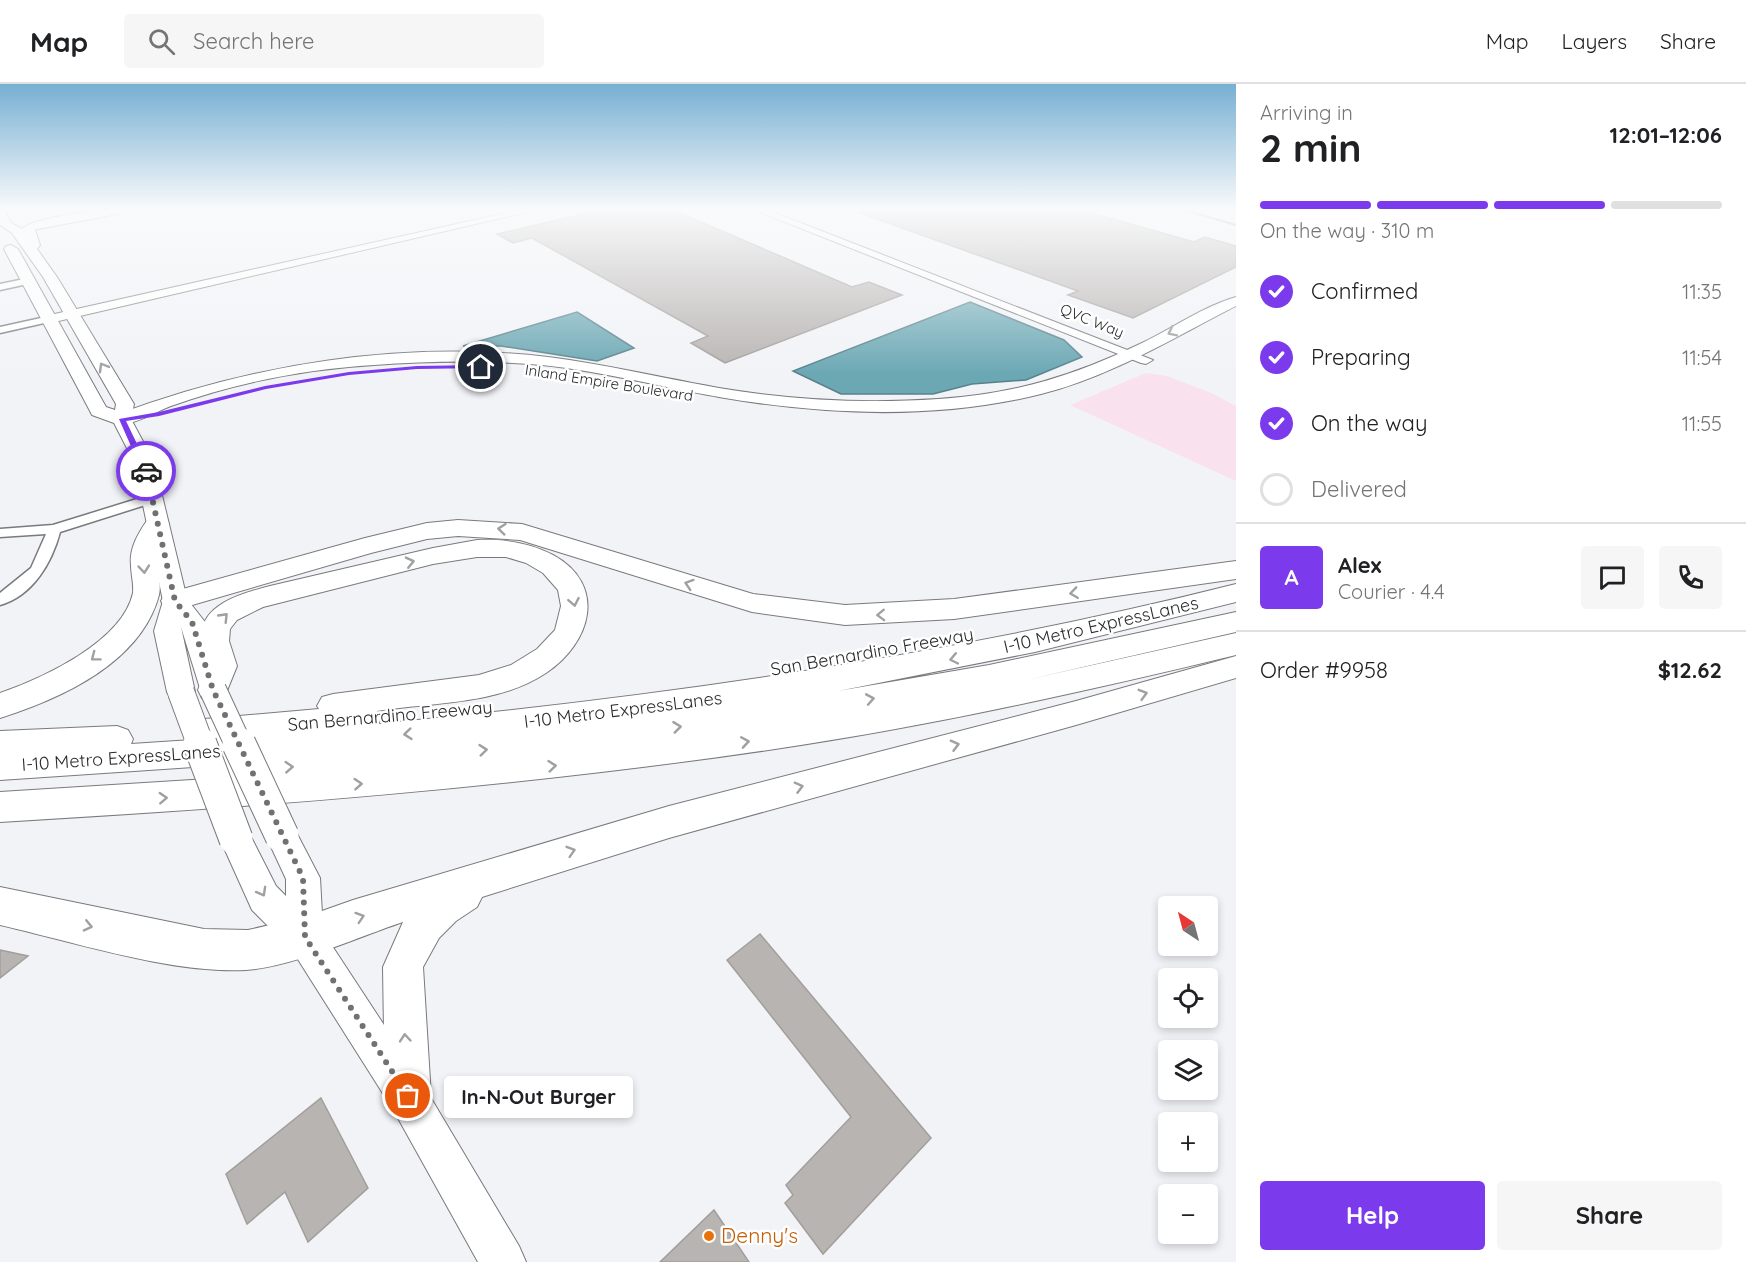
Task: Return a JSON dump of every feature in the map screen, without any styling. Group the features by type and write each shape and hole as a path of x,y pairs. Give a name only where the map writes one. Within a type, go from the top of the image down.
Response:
{"highway":[{"path":"0,706 73,673 101,654 127,628 146,593 143,555 155,511"},
{"path":"175,601 365,546 427,531 458,528 522,532 752,603 845,615 954,609 1236,571"},
{"path":"168,735 506,679 531,669 558,648 573,623 575,601 566,579 546,562 522,552 499,548 460,551 272,594 232,609 216,627 215,641 222,666 213,690"},
{"name":"San Bernardino Freeway","path":"0,744 168,735 509,705 762,672 851,658 1062,616 1236,571"},
{"name":"I-10 Metro ExpressLanes","path":"0,765 283,747 531,722 741,695 932,664 1121,622 1236,593"},
{"name":"I-10 Metro ExpressLanes","path":"0,786 89,783 403,758 707,723 957,683 1078,659 1236,622"},
{"path":"0,807 174,798 443,777 727,745 1003,697 1113,674 1236,644"},
{"path":"0,906 155,941 204,949 248,950 305,937 515,868 669,822 1076,713 1236,667"},
{"path":"408,1096 403,973 409,947 429,918 441,908 515,868"}],"main road":[{"path":"25,264 29,281 99,411 122,419"},
{"path":"34,264 50,277 125,404 122,419 144,462 175,601 192,622 213,690 303,878 305,937"},
{"name":"Inland Empire Boulevard","path":"122,419 156,405 262,378 374,361 517,358 594,368 764,399 827,405 892,406 957,403 1011,396 1071,381 1236,301"},
{"name":"Inland Empire Boulevard","path":"122,419 159,414 223,397 304,380 380,370 438,367 533,370 587,377 727,403 819,414 878,416 948,414 1007,407 1074,392 1146,360 1236,314"},
{"path":"175,601 167,631 181,692 236,839 264,898 305,937 408,1096 497,1259"}],"street":[{"path":"0,330 293,264"},
{"name":"QVC Way","path":"898,264 1146,360"},
{"path":"0,287 29,281"},
{"path":"0,533 54,529 155,511"},
{"path":"0,600 23,584 41,567 47,558 54,529"}],"shaded area":[{"path":"1146,373 1167,376 1211,393 1236,406 1236,481 1070,405"}],"water":[{"path":"970,302 1064,340 1082,357 1026,380 972,384 933,394 841,394 793,371"},
{"path":"577,312 634,348 597,361 501,346 463,346"}],"building":[{"path":"579,264 799,264 852,287 869,282 902,295 725,363 691,343 708,336"},
{"path":"1003,264 1236,264 1236,267 1133,318 1068,295 1078,291"},
{"path":"760,934 931,1138 823,1254 785,1203 793,1195 786,1185 851,1117 727,960"},
{"path":"0,950 28,956 0,978"},
{"path":"321,1098 368,1188 308,1242 285,1192 247,1224 226,1174"},
{"name":"Denny's","path":"714,1210 749,1262 660,1262"}],"way so far":[{"path":"146,471 175,601 192,622 213,690 303,878 305,937 408,1096"}],"place":[{"name":"In-N-Out Burger","path":"408,1096"},
{"name":"Denny's","path":"709,1236"}],"route":[{"path":"146,471 144,462 122,419 159,414 265,387 304,380 396,369 481,367"}]}
